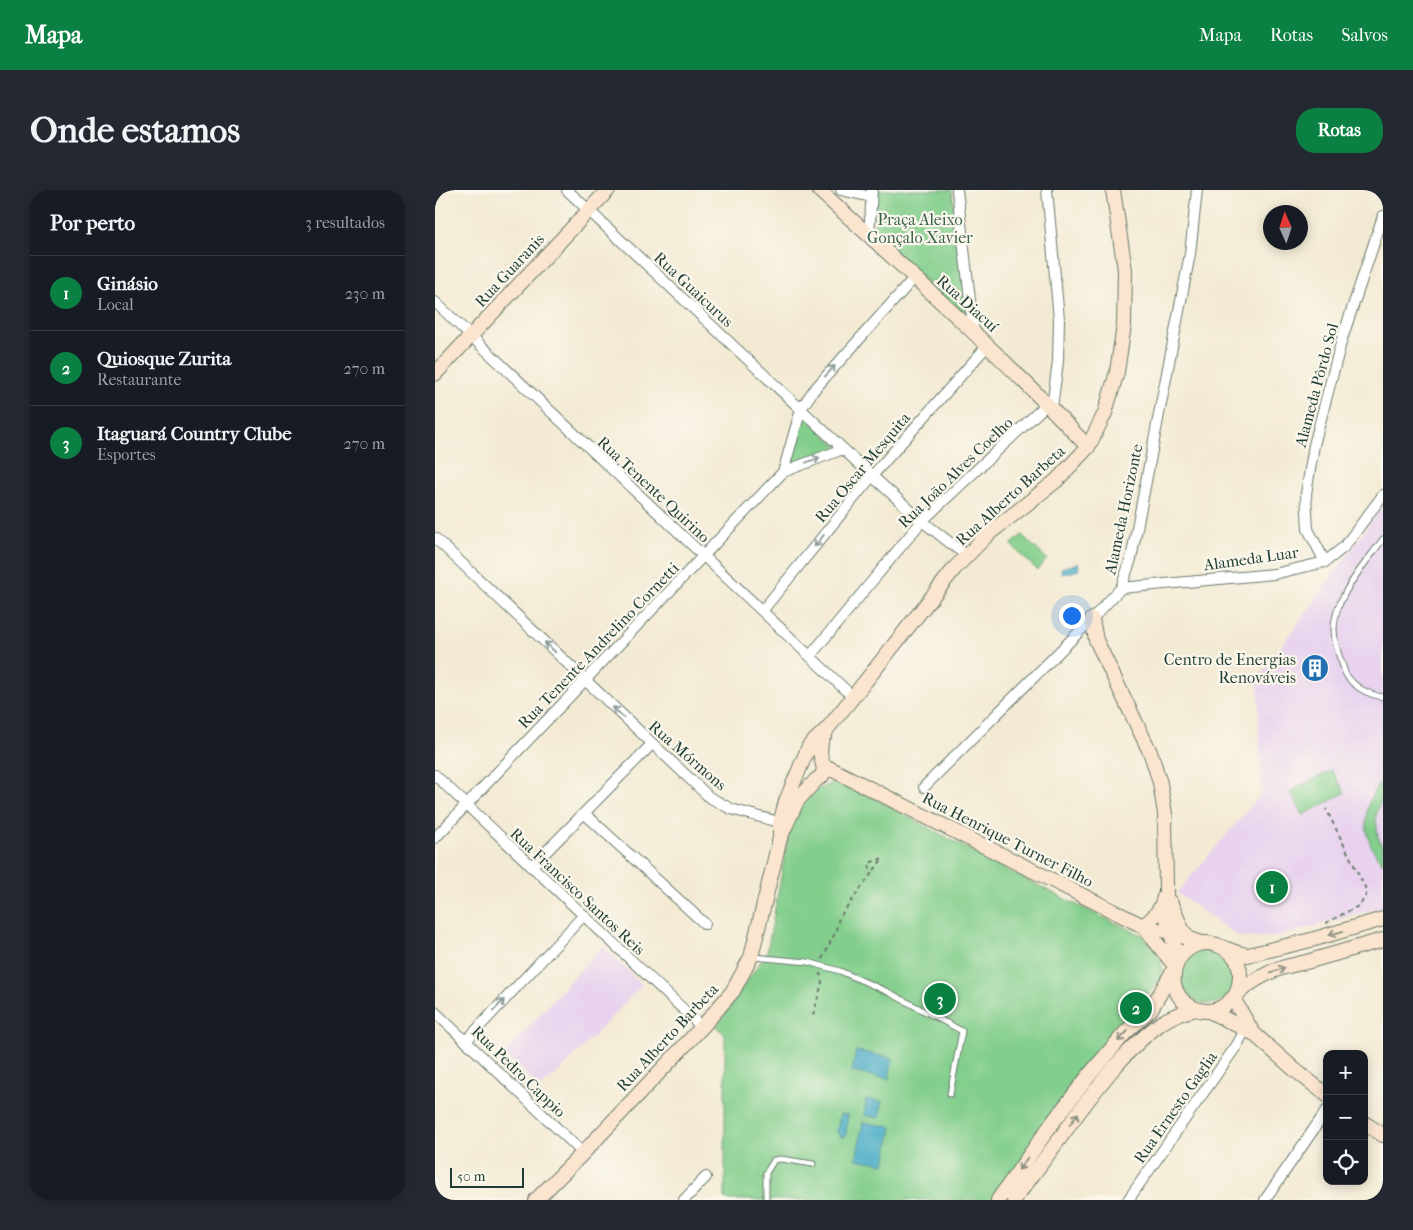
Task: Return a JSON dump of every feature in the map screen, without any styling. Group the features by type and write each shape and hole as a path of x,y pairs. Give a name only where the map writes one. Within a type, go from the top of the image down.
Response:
{"main road":[{"name":"Rua Guaranis","path":"435,374 608,190"},
{"name":"Rua Diacuí","path":"819,190 988,345 1088,447"},
{"name":"Rua Alberto Barbeta","path":"536,1200 702,1027 733,991 751,957 784,824 785,801 809,746 827,729 967,556 987,535 1056,481 1088,447 1105,413 1117,372 1124,325 1125,270 1113,190"},
{"path":"1092,619 1096,640 1151,754 1160,783 1165,814 1167,919 1176,965 1173,984 1185,1003 1249,1031 1323,1092"},
{"path":"784,824 797,801 816,779 821,776 824,769 820,752 821,741 827,729"},
{"path":"823,765 817,758 809,757 801,765 803,776 809,780 832,779 857,783"},
{"name":"Rua Henrique Turner Filho","path":"823,765 1143,926 1170,932 1195,941"},
{"path":"1143,926 1155,916 1162,906 1166,890"},
{"path":"1166,890 1182,929 1195,941 1208,942 1238,953 1248,954 1311,940 1383,919"},
{"name":"Rua Henrique Turner Filho","path":"1143,926 1176,965"},
{"path":"1014,1200 1100,1084 1162,1022 1183,1012 1222,1008 1253,982 1271,972 1383,940"},
{"path":"998,1200 1053,1122 1090,1074 1125,1033 1151,1008 1176,965 1194,946 1195,941"},
{"path":"1223,947 1235,957 1240,967 1241,982 1235,996 1249,1031"},
{"path":"1368,1126 1383,1135"}],"street":[{"name":"Rua Guaicurus","path":"567,190 871,476 922,521 967,556"},
{"path":"841,190 871,194 869,236"},
{"path":"957,190 974,333"},
{"path":"1047,190 1059,319 1058,361 1049,406"},
{"name":"Alameda Horizonte","path":"924,787 1121,588 1131,559 1190,254 1197,190"},
{"name":"Alameda Pôrdo Sol","path":"1325,562 1308,529 1306,494 1314,445 1342,339 1383,216"},
{"path":"783,472 801,409 813,390 915,278"},
{"name":"Rua Tenente Quirino","path":"435,302 853,697"},
{"name":"Rua Oscar Mesquita","path":"762,611 871,476 988,345"},
{"name":"Rua João Alves Coelho","path":"810,656 922,521 1049,406"},
{"path":"783,472 843,449"},
{"name":"Rua Tenente Andrelino Cornetti","path":"435,838 783,472"},
{"name":"Alameda Luar","path":"1121,588 1274,574 1325,562 1344,547 1383,495"},
{"name":"Rua Mórmons","path":"435,538 709,797 731,809 784,824"},
{"path":"531,867 652,744"},
{"name":"Rua Francisco Santos Reis","path":"435,775 702,1027"},
{"path":"584,813 705,924"},
{"path":"466,1041 583,916"},
{"name":"Rua Pedro Cappio","path":"435,1012 583,1153"},
{"name":"Rua Ernesto Gaglia","path":"1128,1200 1237,1045 1249,1031"},
{"path":"1265,1200 1323,1116"},
{"path":"684,1200 706,1177"}],"lane":[{"path":"1383,539 1340,602 1334,628 1336,646 1347,676 1361,688 1374,695 1383,697"},
{"path":"751,957 808,962 841,971 962,1030 950,1094"},
{"path":"766,1200 766,1173 774,1160 781,1159 813,1164"}],"path":[{"path":"1320,926 1360,905 1366,895 1365,887 1326,809"},
{"path":"813,1015 822,984 819,965 835,934 839,918 875,870 883,858 869,863 871,875"}],"shaded area":[{"path":"1383,505 1383,907 1275,937 1239,937 1177,893 1261,794 1258,679"},
{"path":"602,946 642,985 559,1072 540,1087 504,1054"}],"green space":[{"name":"Praça Aleixo Gonçalo Xavier","path":"877,190 952,190 970,322 873,235"},
{"path":"801,412 841,450 786,469"},
{"path":"1022,535 1047,559 1037,570 1011,545"},
{"path":"1332,770 1345,793 1303,815 1290,791"},
{"path":"840,780 1009,871 1144,936 1159,954 1163,970 1161,979 1128,1018 992,1200 725,1200 725,1034 716,1027 767,952 792,817 807,794"},
{"path":"1383,780 1383,797 1377,810 1376,819 1378,837 1383,849 1383,864 1370,844 1366,822 1370,800"},
{"path":"1208,950 1218,952 1227,958 1233,967 1235,977 1233,987 1227,996 1218,1002 1208,1004 1198,1002 1189,996 1183,987 1181,977 1183,967 1189,958 1198,952"}],"water":[{"path":"1078,563 1080,570 1062,574 1061,568"},
{"path":"856,1051 893,1058 889,1079 852,1072"},
{"path":"866,1099 882,1102 880,1118 864,1115"},
{"path":"840,1114 848,1115 844,1137 841,1137 837,1132"},
{"path":"863,1122 892,1127 885,1164 856,1159"}],"place":[{"name":"Centro de Energias Renováveis","path":"1315,668"},
{"name":"Ginásio","path":"1272,887"},
{"name":"Itaguará Country Clube","path":"940,999"},
{"name":"Quiosque Zurita","path":"1136,1008"}]}
